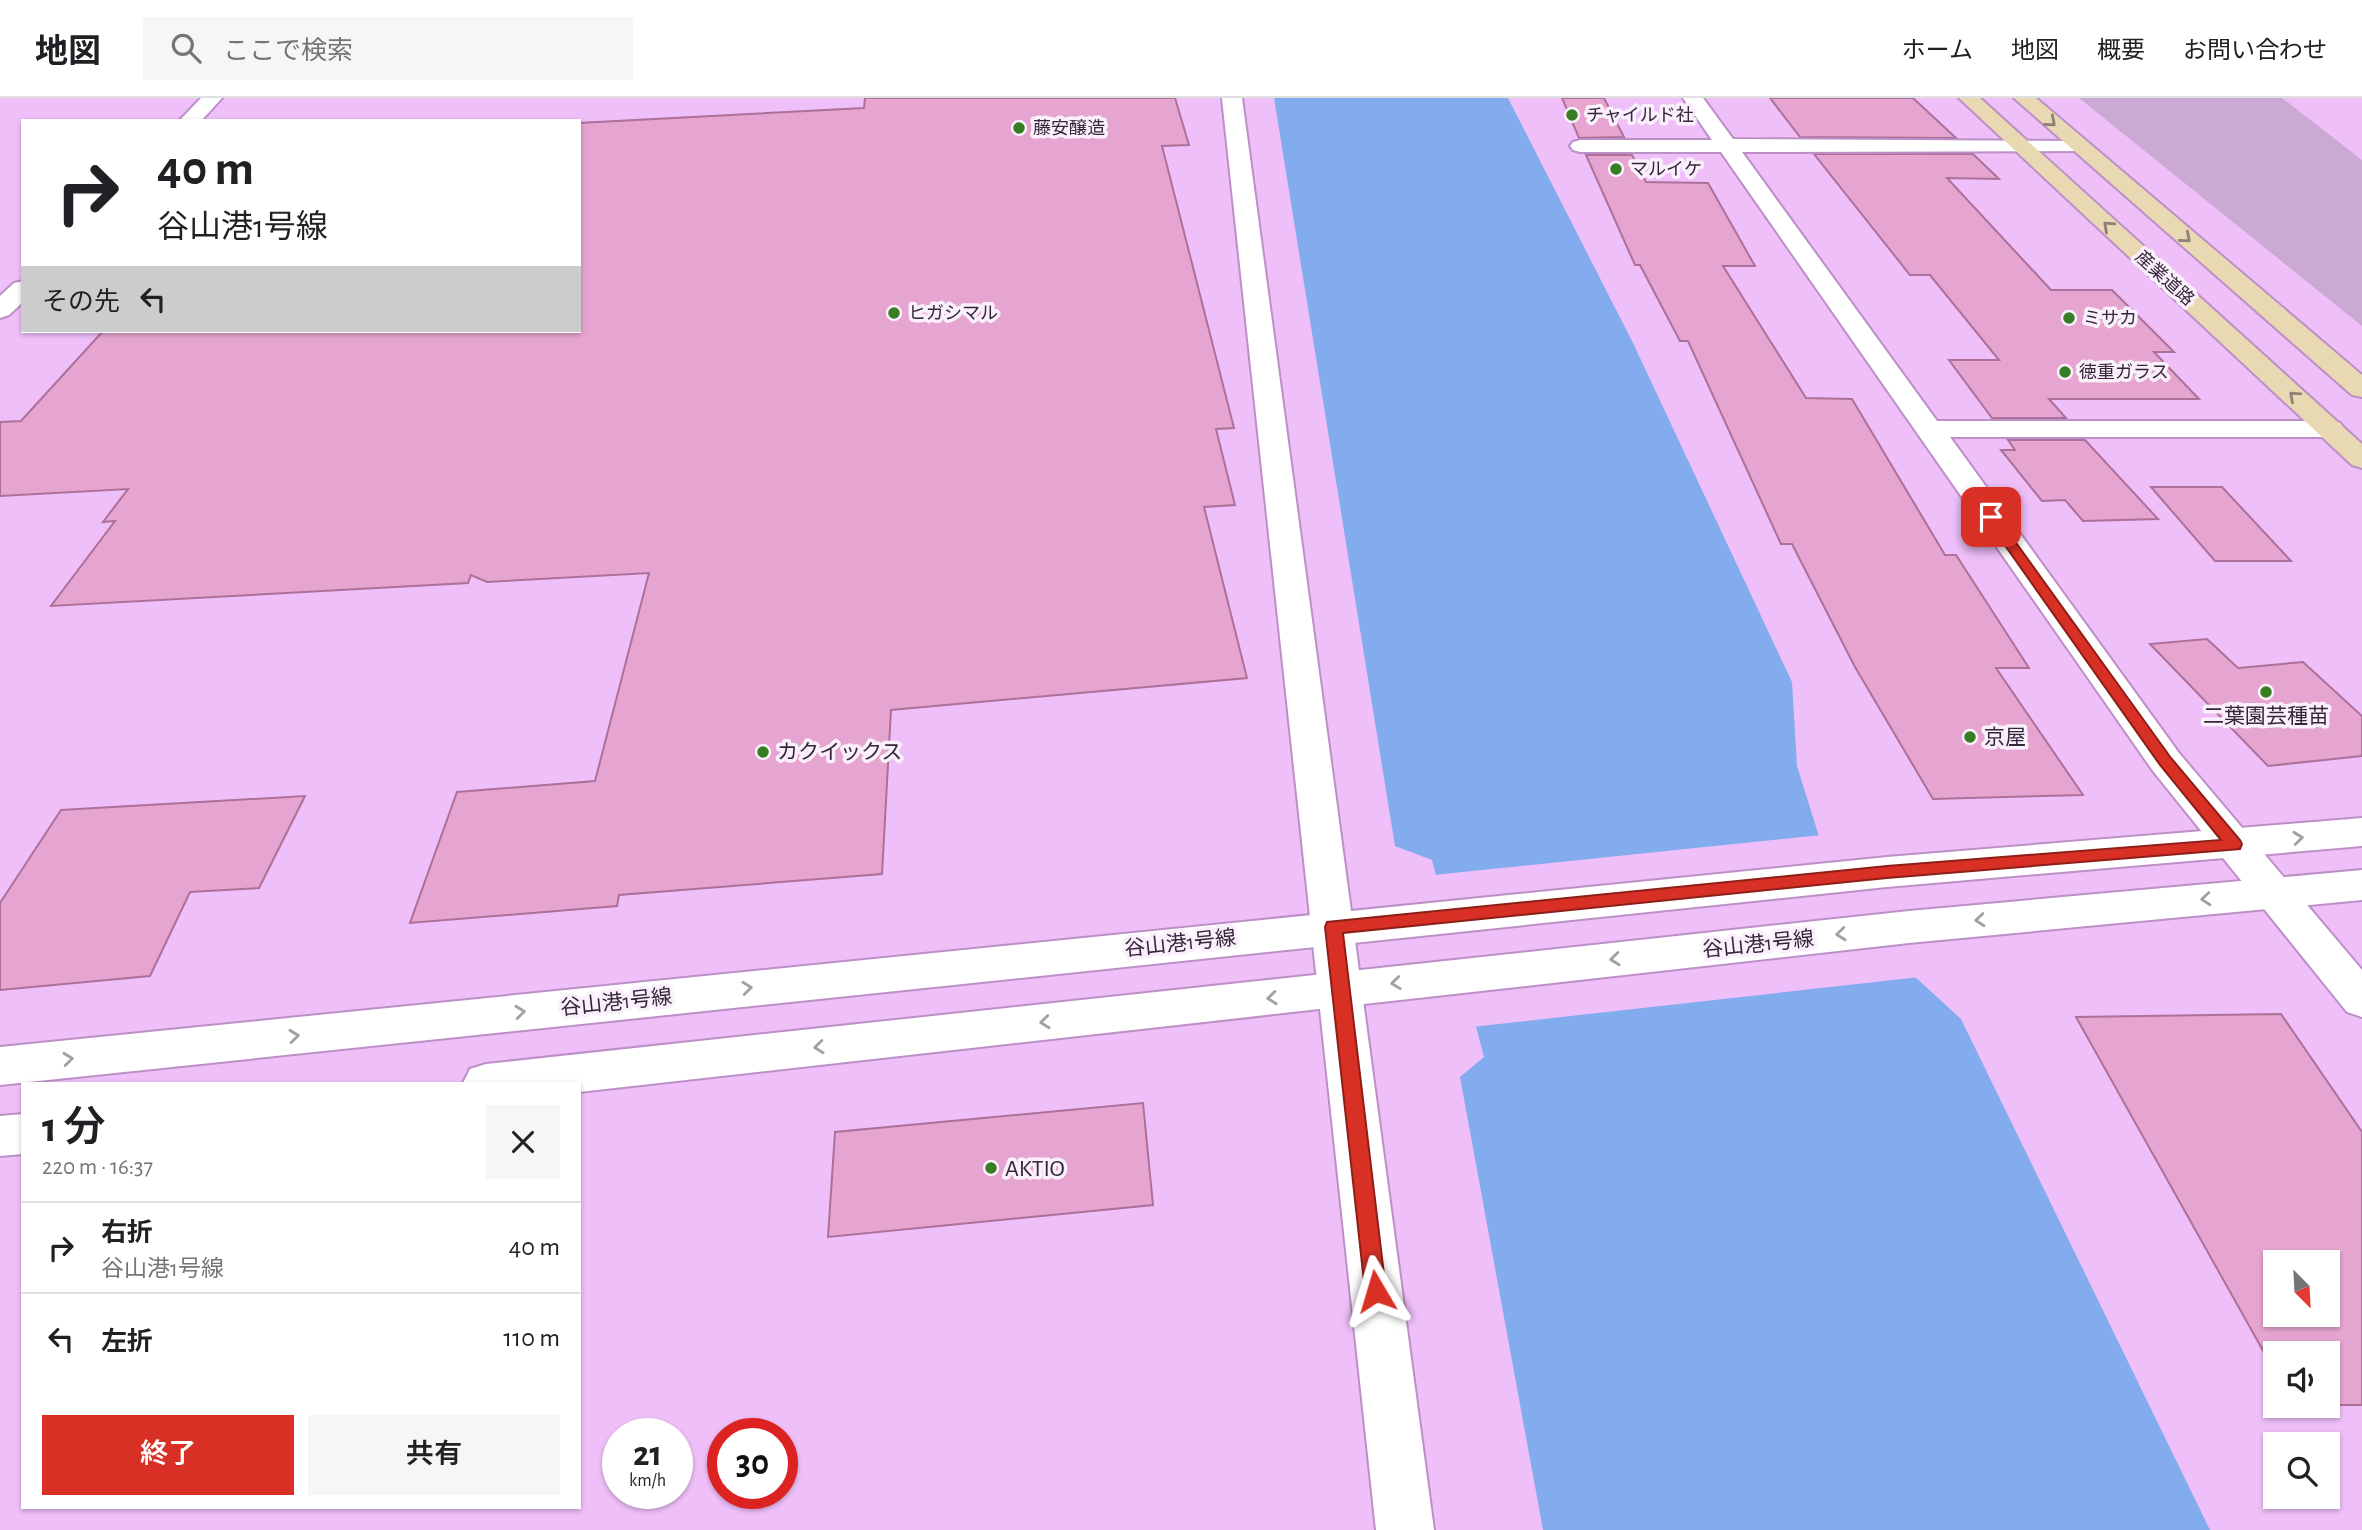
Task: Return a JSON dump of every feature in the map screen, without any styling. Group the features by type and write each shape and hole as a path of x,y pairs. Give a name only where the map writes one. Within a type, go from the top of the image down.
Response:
{"main road":[{"name":"産業道路","path":"1969,98 2362,458"},
{"path":"2024,98 2362,388"}],"street":[{"path":"191,119 212,98"},
{"path":"1232,98 1405,1530"},
{"path":"1693,98 2166,762 2362,1000"},
{"path":"1580,146 2079,145"},
{"path":"0,310 21,290"},
{"path":"1928,429 2330,429"},
{"name":"谷山港1号線","path":"0,1066 1887,872 2362,832"},
{"name":"谷山港1号線","path":"495,1082 1909,927 2362,885"},
{"path":"0,1136 21,1134"}],"shaded area":[{"path":"2079,98 2282,98 2362,160 2362,326"}],"water":[{"path":"1274,98 1508,98 1633,343 1792,682 1797,766 1842,910 1961,1019 2210,1530 1543,1530 1460,1077 1484,1057 1432,860 1395,846"}],"pier":[{"path":"1822,835 1845,908 1920,977 1472,1027 1434,875"}],"building":[{"path":"865,98 1175,98 1189,145 1162,146 1234,428 1216,429 1235,505 1204,507 1247,678 891,710 882,874 619,895 617,906 410,923 457,792 595,781 649,573 487,582 471,575 468,583 51,606 115,521 103,522 128,489 0,496 0,422 21,421 101,333 581,333 581,123 864,108"},
{"path":"1562,98 1604,98 1624,137 1579,138"},
{"path":"1770,98 1913,98 1956,138 1800,137"},
{"path":"1814,154 1973,154 1999,179 1947,178 2051,290 2112,290 2174,352 2154,352 2199,399 2049,399 2066,418 1992,418 1949,360 1999,360 1930,275 1910,275"},
{"path":"1586,155 1632,155 1646,182 1708,183 1755,266 1723,266 1806,398 1852,399 1945,555 1956,555 2029,668 1996,668 2083,795 1933,799 1855,667 1792,544 1781,544 1688,341 1680,341 1640,265 1635,265"},
{"path":"2008,440 2085,440 2158,519 2083,521 2065,500 2042,501 2001,450 2015,450"},
{"path":"2151,487 2222,487 2291,561 2215,561"},
{"name":"二葉園芸種苗","path":"2207,639 2238,668 2303,662 2362,716 2362,756 2268,766 2150,644"},
{"path":"305,796 259,888 190,892 150,976 0,990 0,903 61,810"},
{"path":"2281,1014 2362,1132 2362,1405 2340,1405 2340,1341 2263,1341 2263,1351 2076,1017"},
{"name":"AKTIO","path":"1143,1103 1153,1205 828,1237 835,1132"}],"place":[{"name":"チャイルド社","path":"1572,115"},
{"name":"藤安醸造","path":"1019,128"},
{"name":"マルイケ","path":"1616,169"},
{"name":"ヒガシマル","path":"894,313"},
{"name":"ミサカ","path":"2069,318"},
{"name":"徳重ガラス","path":"2065,372"},
{"name":"二葉園芸種苗","path":"2266,692"},
{"name":"京屋","path":"1970,737"},
{"name":"カクイックス","path":"763,752"},
{"name":"AKTIO","path":"991,1168"}],"route":[{"path":"1376,1291 1333,927 1887,872 2234,844 2166,762 1991,517"}]}
